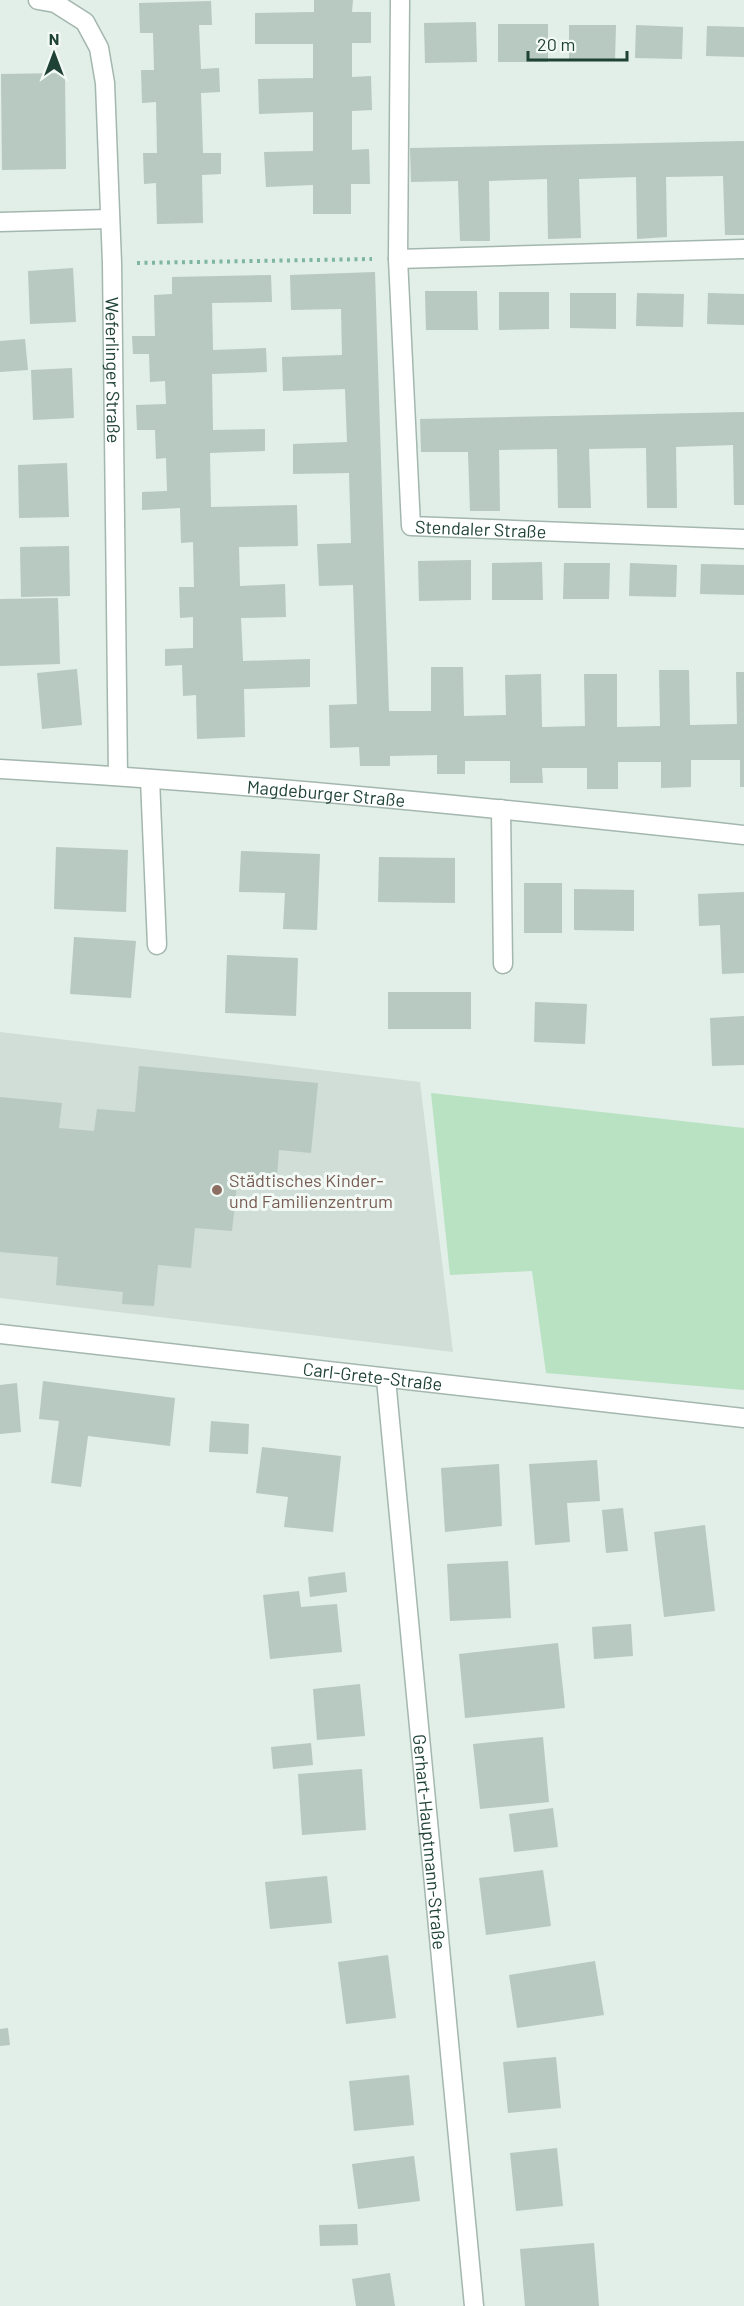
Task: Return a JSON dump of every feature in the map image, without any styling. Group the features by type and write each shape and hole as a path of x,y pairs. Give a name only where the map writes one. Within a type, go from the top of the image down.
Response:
{"street":[{"name":"Weferlinger Straße","path":"38,0 56,3 85,22 99,48 105,83 112,263 118,776"},
{"name":"Stendaler Straße","path":"400,0 398,259 411,526 744,539"},
{"path":"0,222 110,219"},
{"path":"398,259 744,249"},
{"name":"Magdeburger Straße","path":"0,769 118,776 501,809 744,836"},
{"path":"150,779 157,945"},
{"path":"501,809 503,964"},
{"name":"Carl-Grete-Straße","path":"0,1334 744,1418"},
{"name":"Gerhart-Hauptmann-Straße","path":"386,1379 474,2306"}],"path":[{"path":"112,263 398,259"}],"shaded area":[{"name":"Städtisches Kinder- und Familienzentrum","path":"0,1032 420,1082 453,1352 0,1298"}],"green space":[{"path":"431,1093 744,1128 744,1390 546,1373 532,1271 450,1275"}],"building":[{"path":"314,0 353,0 352,12 371,12 371,43 352,43 352,77 371,76 372,110 352,111 352,150 369,149 370,184 351,184 351,214 313,214 313,185 266,187 264,152 313,151 313,112 259,114 258,79 313,78 313,44 255,44 255,13 314,12"},
{"path":"211,1 212,25 199,25 201,69 219,68 220,92 201,93 203,153 221,153 221,174 202,175 203,223 157,224 156,183 144,184 143,153 157,153 156,102 142,103 141,70 154,70 153,33 140,33 139,3"},
{"path":"476,22 477,62 425,63 424,23"},
{"path":"498,24 548,24 548,62 498,62"},
{"path":"569,25 616,25 615,61 569,61"},
{"path":"636,25 683,27 682,59 635,58"},
{"path":"707,26 744,27 744,57 706,56"},
{"path":"65,73 66,169 2,170 1,74"},
{"path":"744,141 744,235 725,235 723,176 666,177 667,237 637,239 636,177 579,179 581,238 548,239 547,179 489,181 490,241 460,241 458,181 411,182 410,148"},
{"path":"73,268 76,322 30,324 28,271"},
{"path":"375,272 389,711 431,711 431,667 463,667 464,716 506,715 505,675 541,674 542,727 585,726 584,674 617,674 617,727 660,726 659,670 689,670 690,725 737,724 736,672 744,672 744,787 740,787 740,760 691,760 691,787 661,788 661,762 618,762 618,789 587,789 587,768 542,768 543,783 510,783 510,761 465,761 465,774 437,774 437,755 390,756 390,766 360,766 359,747 330,748 329,705 357,704 353,585 319,586 317,544 351,543 349,473 293,474 293,444 347,442 345,389 283,391 282,357 342,355 341,309 291,310 290,275"},
{"path":"271,275 272,302 212,303 213,350 266,348 267,372 212,374 213,430 265,429 265,451 210,453 211,507 297,505 298,546 239,547 240,586 285,584 286,617 241,618 243,661 310,659 310,687 244,689 245,737 197,739 196,695 183,696 182,665 165,666 165,649 193,648 193,617 180,618 179,587 194,587 193,542 181,543 180,508 142,510 142,492 167,491 166,458 156,459 155,430 137,430 136,405 166,404 165,381 150,382 149,354 133,354 132,336 155,336 154,295 172,294 172,277"},
{"path":"425,291 477,291 478,330 426,330"},
{"path":"499,292 549,292 549,329 499,330"},
{"path":"570,293 616,293 616,329 570,328"},
{"path":"637,293 684,294 683,327 636,326"},
{"path":"708,293 744,294 744,325 707,324"},
{"path":"25,339 28,370 0,372 0,341"},
{"path":"72,368 74,418 33,420 31,370"},
{"path":"744,412 744,505 734,505 733,445 676,447 677,508 647,508 646,448 589,449 591,508 558,508 557,449 499,450 500,511 470,511 468,452 421,452 420,419"},
{"path":"67,463 69,517 19,518 18,465"},
{"path":"69,546 70,596 21,597 20,547"},
{"path":"471,560 471,600 419,601 418,561"},
{"path":"542,562 543,600 492,600 492,563"},
{"path":"564,563 610,563 609,599 563,599"},
{"path":"630,563 677,565 676,597 629,596"},
{"path":"701,564 744,565 744,595 700,594"},
{"path":"58,598 60,664 0,666 0,599"},
{"path":"77,669 82,725 42,729 37,673"},
{"path":"56,847 128,850 126,912 54,909"},
{"path":"241,851 320,854 317,930 283,929 285,893 239,892"},
{"path":"379,857 455,858 455,903 378,902"},
{"path":"524,883 562,883 562,933 524,933"},
{"path":"574,889 634,890 634,931 574,930"},
{"path":"744,892 744,973 722,974 720,925 699,926 698,894"},
{"path":"74,937 136,941 131,998 70,994"},
{"path":"227,955 298,958 296,1016 225,1013"},
{"path":"388,992 471,992 471,1029 388,1029"},
{"path":"535,1002 587,1004 585,1044 534,1042"},
{"path":"744,1016 744,1065 712,1066 710,1018"},
{"path":"139,1066 318,1083 311,1153 279,1150 276,1189 237,1185 232,1231 195,1228 191,1268 158,1265 154,1306 122,1304 123,1292 56,1285 58,1257 0,1252 0,1097 62,1103 59,1128 94,1131 97,1109 135,1112"},
{"path":"43,1381 175,1398 170,1446 88,1436 81,1487 51,1483 59,1421 39,1419"},
{"path":"17,1383 21,1432 0,1434 0,1385"},
{"path":"211,1421 249,1424 248,1454 209,1452"},
{"path":"262,1447 341,1456 333,1532 284,1527 288,1497 256,1493"},
{"path":"597,1460 600,1501 567,1503 570,1542 535,1545 529,1464"},
{"path":"499,1464 502,1526 445,1532 441,1468"},
{"path":"623,1508 628,1551 606,1553 602,1510"},
{"path":"705,1525 715,1611 664,1617 654,1532"},
{"path":"508,1561 511,1618 450,1621 447,1564"},
{"path":"345,1572 347,1592 310,1597 308,1577"},
{"path":"299,1591 301,1607 337,1604 342,1652 270,1659 263,1595"},
{"path":"631,1624 633,1656 594,1659 592,1627"},
{"path":"558,1643 565,1708 465,1718 459,1654"},
{"path":"360,1684 365,1736 317,1740 313,1689"},
{"path":"543,1737 549,1802 480,1809 473,1744"},
{"path":"311,1743 313,1765 273,1769 271,1747"},
{"path":"362,1769 366,1830 302,1835 298,1774"},
{"path":"553,1808 558,1847 514,1852 509,1814"},
{"path":"543,1870 551,1926 486,1935 479,1878"},
{"path":"327,1876 332,1923 270,1929 265,1882"},
{"path":"388,1955 396,2018 346,2024 338,1962"},
{"path":"595,1961 604,2015 517,2028 509,1975"},
{"path":"8,2028 10,2045 0,2046 0,2029"},
{"path":"556,2057 561,2108 508,2113 503,2062"},
{"path":"409,2075 414,2125 354,2131 349,2081"},
{"path":"557,2148 563,2206 516,2211 510,2153"},
{"path":"414,2156 420,2201 358,2209 352,2164"},
{"path":"357,2224 358,2245 320,2246 319,2225"},
{"path":"594,2243 599,2306 525,2306 520,2249"},
{"path":"390,2273 395,2306 356,2306 352,2279"}],"place":[{"name":"Städtisches Kinder- und Familienzentrum","path":"217,1190"}]}
